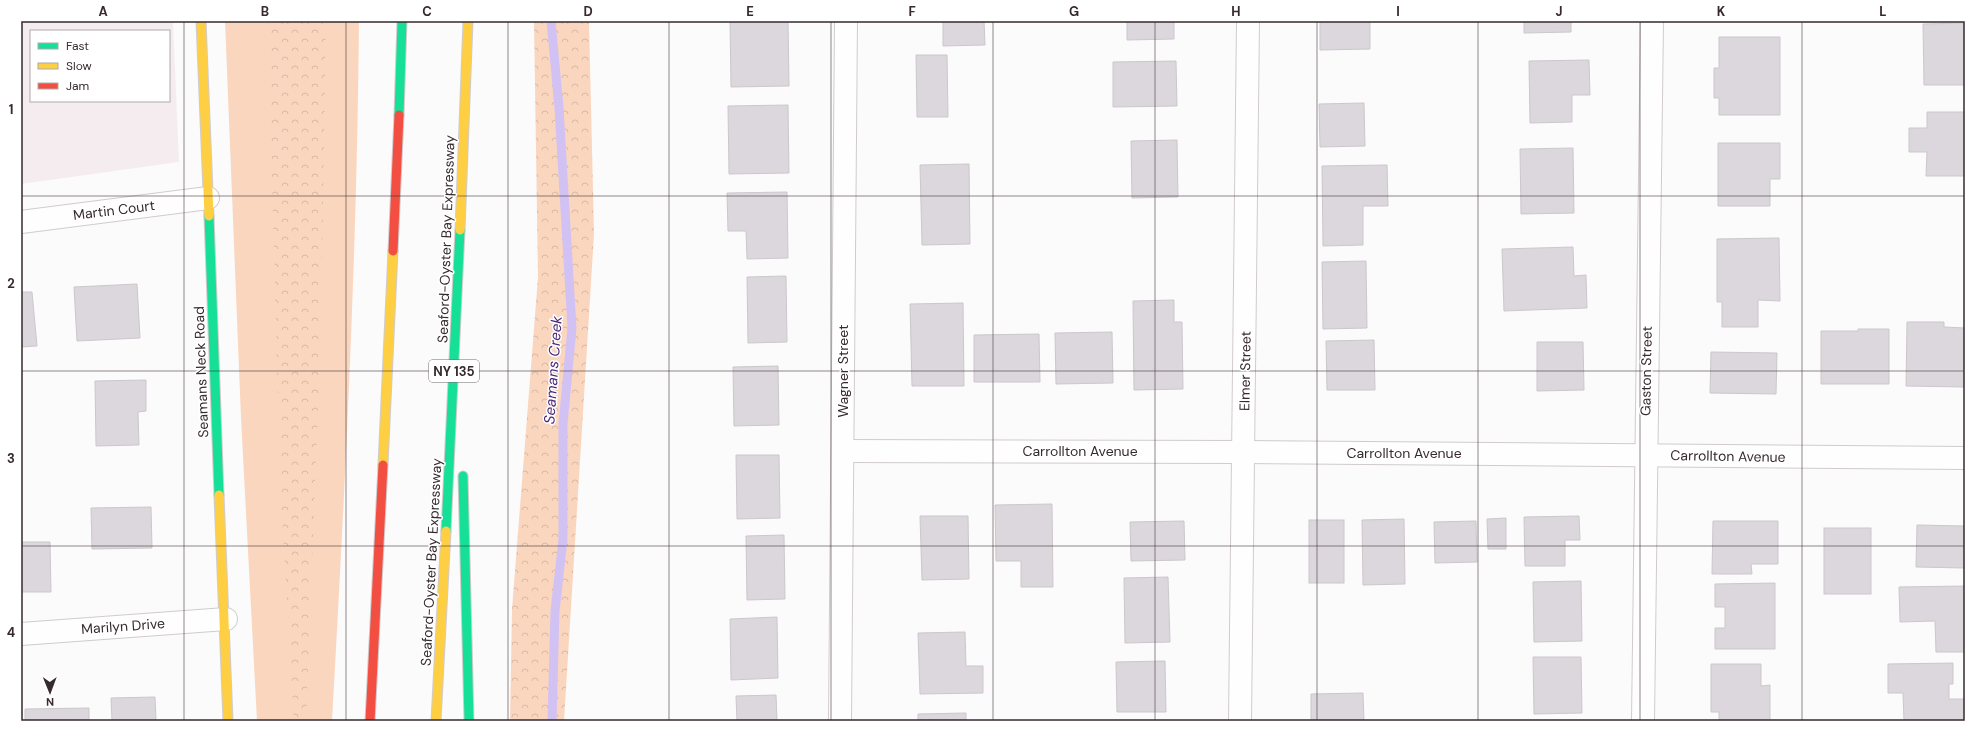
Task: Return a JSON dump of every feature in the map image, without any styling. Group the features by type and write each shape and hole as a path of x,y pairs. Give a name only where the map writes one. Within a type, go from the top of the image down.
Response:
{"main road":[{"name":"Seamans Neck Road","path":"202,21 226,619 228,721"},
{"path":"370,721 391,321 402,21"},
{"name":"Seaford-Oyster Bay Expressway","path":"436,721 458,292 468,21"},
{"path":"458,292 461,412"},
{"path":"463,467 469,721"}],"street":[{"name":"Wagner Street","path":"840,721 846,21"},
{"name":"Elmer Street","path":"1240,721 1248,21"},
{"name":"Gaston Street","path":"1643,721 1645,455 1652,21"},
{"name":"Martin Court","path":"21,222 208,198"},
{"name":"Carrollton Avenue","path":"842,450 1965,458"},
{"name":"Marilyn Drive","path":"21,634 226,619"}],"shaded area":[{"path":"21,21 173,21 179,162 21,184"}],"green space":[{"path":"225,21 359,21 353,284 346,459 332,721 257,721 241,418"},
{"path":"268,21 326,21 321,329 306,721 294,721 280,482"},
{"path":"534,21 589,21 594,234 564,721 510,721 512,609 538,277"}],"building":[{"path":"730,21 788,21 789,86 731,87"},
{"path":"943,21 984,21 985,45 943,46"},
{"path":"1127,21 1174,21 1174,39 1127,40"},
{"path":"1320,21 1370,21 1370,49 1320,50"},
{"path":"1524,21 1571,21 1571,32 1524,33"},
{"path":"1965,23 1965,85 1924,85 1923,24"},
{"path":"1719,37 1780,37 1780,115 1719,115 1719,98 1714,98 1714,68 1719,68"},
{"path":"916,55 947,55 948,117 917,117"},
{"path":"1589,60 1590,95 1572,95 1572,122 1530,123 1529,61"},
{"path":"1176,61 1177,106 1113,107 1113,62"},
{"path":"1364,103 1365,146 1320,147 1319,104"},
{"path":"788,105 789,173 729,174 728,106"},
{"path":"1927,112 1965,112 1965,176 1926,176 1927,152 1909,152 1909,128 1927,128"},
{"path":"1177,140 1178,197 1132,198 1131,141"},
{"path":"1718,143 1780,143 1780,179 1770,179 1770,206 1718,206"},
{"path":"1573,148 1574,213 1521,214 1520,149"},
{"path":"969,164 970,244 922,245 920,165"},
{"path":"1387,165 1388,206 1363,206 1363,245 1323,246 1322,166"},
{"path":"787,192 788,258 747,259 746,231 728,231 727,193"},
{"path":"1779,238 1780,301 1758,300 1758,327 1722,327 1722,302 1717,302 1717,239"},
{"path":"1573,247 1574,276 1586,275 1587,308 1504,311 1502,249"},
{"path":"1366,261 1367,328 1323,329 1322,262"},
{"path":"786,276 787,342 748,343 747,277"},
{"path":"137,284 140,338 77,341 74,287"},
{"path":"21,292 32,292 37,346 21,347"},
{"path":"1174,300 1174,322 1182,322 1183,389 1134,390 1133,301"},
{"path":"963,303 964,386 912,386 910,304"},
{"path":"1907,322 1944,322 1944,327 1965,328 1965,387 1906,386"},
{"path":"1858,329 1889,329 1889,384 1821,384 1821,331 1858,331"},
{"path":"1112,332 1113,383 1056,384 1055,333"},
{"path":"1039,334 1040,382 974,382 974,335"},
{"path":"1374,340 1375,390 1327,390 1326,341"},
{"path":"1537,342 1583,342 1584,390 1537,391"},
{"path":"1711,352 1777,353 1776,394 1710,393"},
{"path":"778,366 779,425 734,426 733,367"},
{"path":"146,380 146,411 138,412 139,445 96,446 95,381"},
{"path":"736,455 779,455 780,518 737,519"},
{"path":"1052,504 1053,587 1021,587 1021,561 996,561 995,505"},
{"path":"151,507 152,548 92,549 91,508"},
{"path":"920,516 968,516 969,579 922,580"},
{"path":"1579,516 1580,540 1565,540 1565,566 1525,566 1524,517"},
{"path":"1506,518 1506,549 1488,549 1487,519"},
{"path":"1404,519 1405,584 1363,585 1362,520"},
{"path":"1309,520 1344,520 1344,583 1309,583"},
{"path":"1184,521 1185,560 1131,561 1130,522"},
{"path":"1476,521 1477,562 1435,563 1434,522"},
{"path":"1713,521 1778,521 1778,564 1751,564 1752,574 1712,574"},
{"path":"1917,525 1965,526 1965,568 1916,567"},
{"path":"1824,528 1871,528 1871,594 1824,594"},
{"path":"784,535 785,599 747,600 746,536"},
{"path":"21,542 50,542 51,592 21,592"},
{"path":"1168,577 1170,642 1125,643 1124,578"},
{"path":"1581,581 1582,641 1534,642 1533,582"},
{"path":"1775,583 1775,649 1715,649 1715,628 1725,628 1725,607 1715,607 1715,584"},
{"path":"1965,586 1965,652 1936,652 1935,621 1900,622 1899,587"},
{"path":"777,617 778,678 731,680 730,619"},
{"path":"965,632 966,666 983,666 983,693 920,694 918,633"},
{"path":"1533,657 1581,657 1582,713 1534,714"},
{"path":"1165,661 1166,712 1117,712 1116,662"},
{"path":"1953,663 1953,684 1949,684 1949,699 1965,699 1965,721 1904,721 1903,693 1888,693 1888,664"},
{"path":"1711,664 1761,664 1761,686 1770,685 1770,721 1719,721 1719,712 1711,712"},
{"path":"1363,693 1364,721 1311,721 1311,694"},
{"path":"776,695 777,721 737,721 736,696"},
{"path":"155,697 156,721 112,721 111,698"},
{"path":"89,708 89,721 25,721 25,709"},
{"path":"966,713 966,721 918,721 918,714"}],"waterway":[{"name":"Seamans Creek","path":"551,21 559,108 572,328 563,424 563,539 555,611 552,721"}],"traffic: fast":[{"path":"399,115 402,21"},
{"path":"209,216 219,495"},
{"path":"446,531 460,230"},
{"path":"463,476 469,721"}],"traffic: slow":[{"path":"201,21 209,216"},
{"path":"460,230 468,21"},
{"path":"383,465 393,251"},
{"path":"219,495 228,721"},
{"path":"436,721 446,531"}],"traffic: jam":[{"path":"393,251 399,115"},
{"path":"370,721 383,465"}]}
